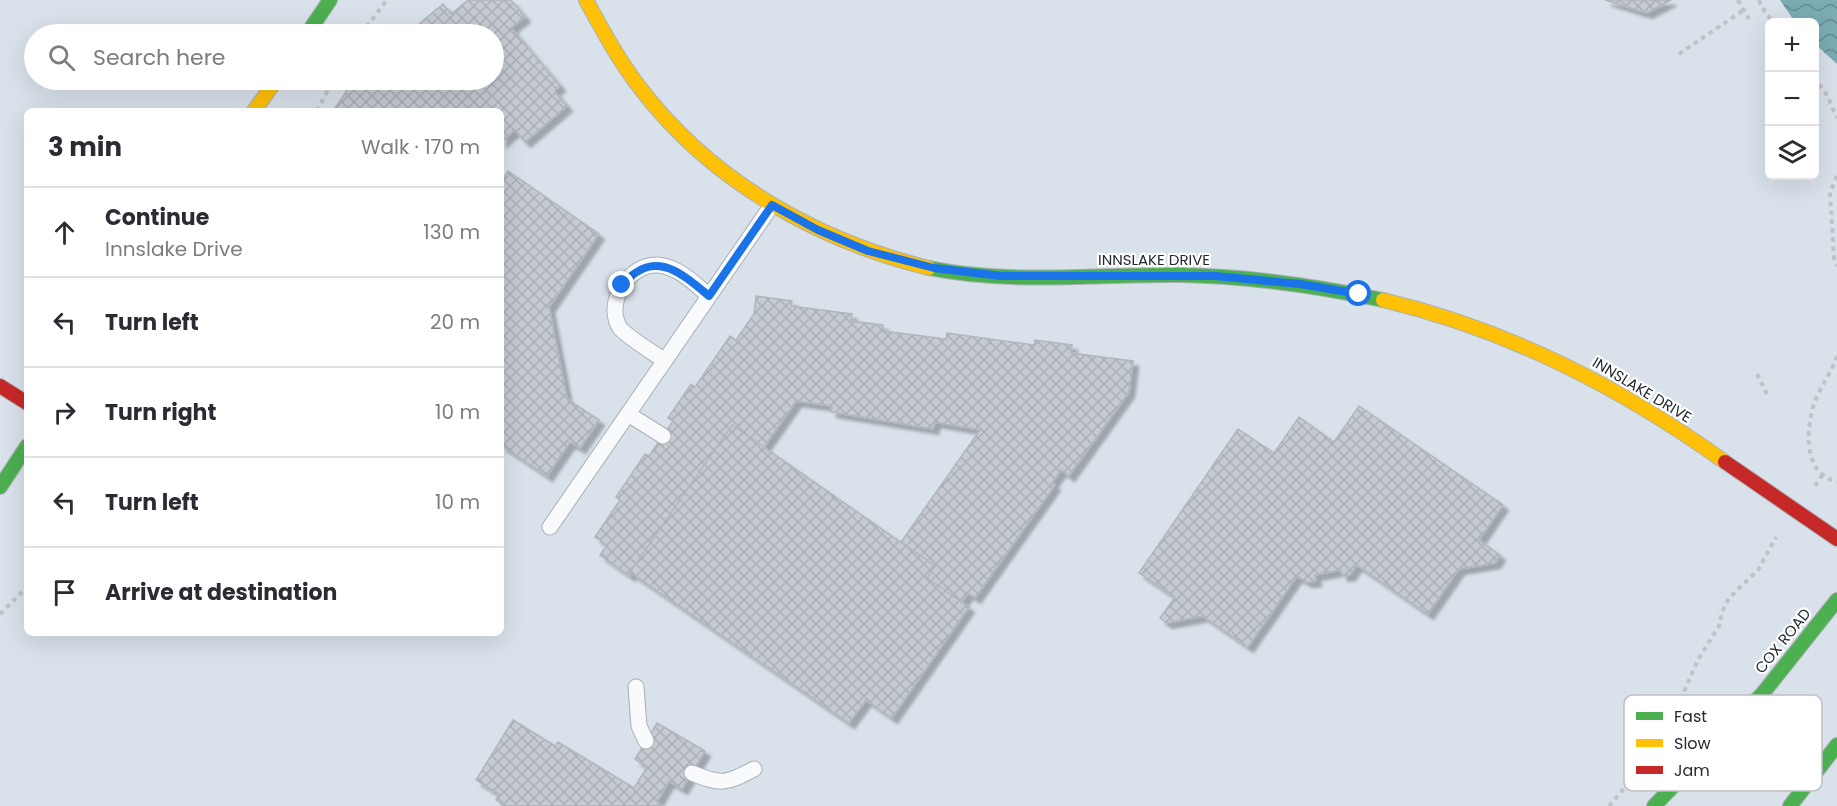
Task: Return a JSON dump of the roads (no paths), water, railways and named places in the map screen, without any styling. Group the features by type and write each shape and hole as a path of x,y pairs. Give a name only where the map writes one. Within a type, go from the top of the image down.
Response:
{"street":[{"path":"314,24 330,0"},
{"name":"INNSLAKE DRIVE","path":"586,0 594,18 635,84 677,131 711,163 756,196 818,230 868,251 934,268 1001,276 1215,276 1300,284 1359,294 1442,316 1520,344 1585,374 1647,410 1837,539"},
{"path":"256,108 269,90"},
{"path":"0,386 24,401"},
{"path":"0,487 24,451"},
{"name":"COX ROAD","path":"1761,695 1837,600"},
{"path":"1822,764 1837,745"},
{"name":"COX ROAD","path":"1654,806 1668,791"},
{"path":"1790,806 1802,791"}],"lane":[{"path":"550,527 772,205"},
{"path":"665,361 620,328 614,307 622,285 638,271 657,265 681,273 709,296"},
{"path":"628,414 663,436"},
{"path":"636,687 639,726 646,741"},
{"path":"692,773 715,782 733,780 754,769"}],"water":[{"path":"1780,0 1837,0 1837,64 1819,48 1819,18 1792,18"}]}
